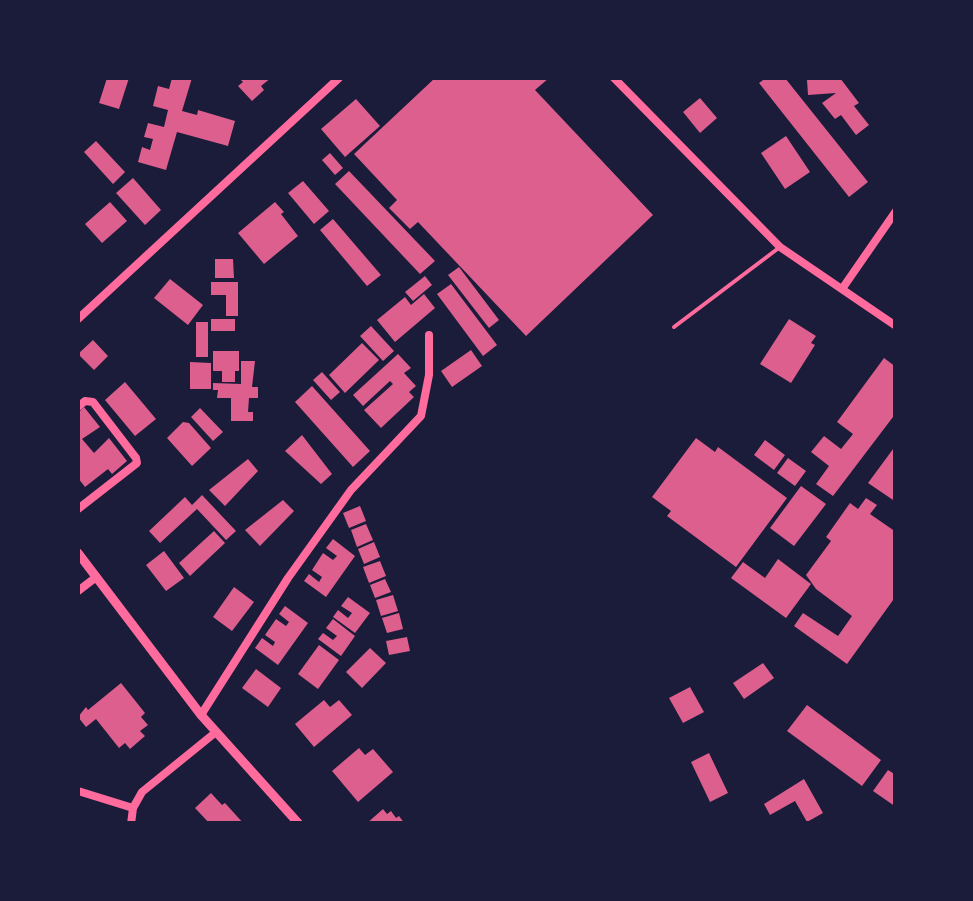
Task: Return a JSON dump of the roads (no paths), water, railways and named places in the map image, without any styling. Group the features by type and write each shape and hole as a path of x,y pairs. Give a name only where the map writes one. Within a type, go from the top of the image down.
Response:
{"street":[{"path":"78,319 340,78"},
{"path":"614,78 780,247 896,326"},
{"path":"842,289 896,211"},
{"path":"200,714 288,578 351,490 421,416 429,375 430,335"},
{"path":"78,406 85,401 93,402 137,463 78,509"},
{"path":"78,553 200,714 299,824"},
{"path":"78,591 96,578"},
{"path":"131,824 133,808 142,792 216,732"},
{"path":"78,791 133,808"}],"lane":[{"path":"674,327 780,247"}]}
